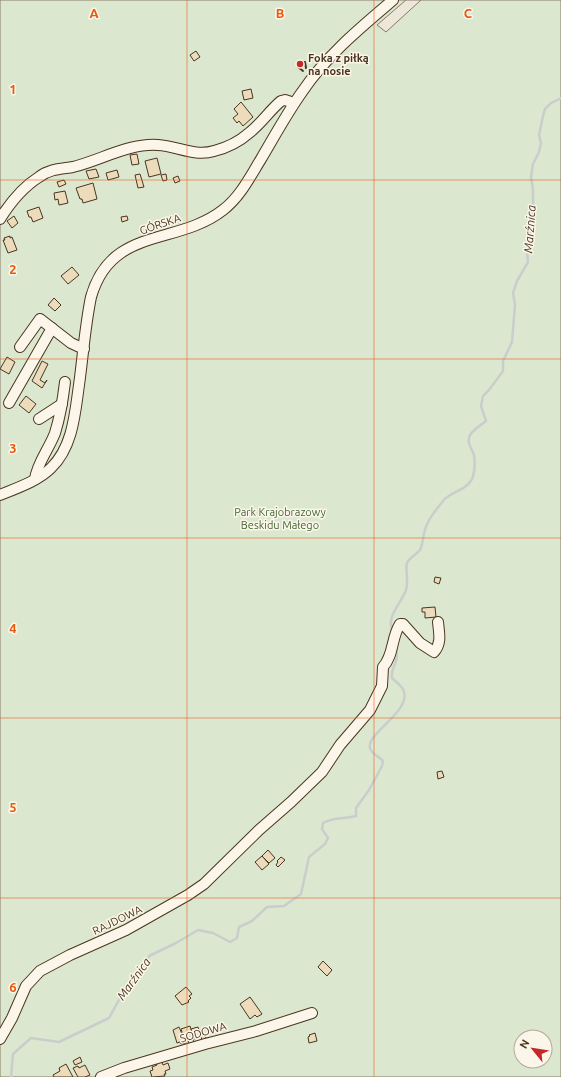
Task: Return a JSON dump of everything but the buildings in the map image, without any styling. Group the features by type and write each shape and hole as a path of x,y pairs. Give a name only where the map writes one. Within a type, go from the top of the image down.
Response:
{"street":[{"name":"GÓRSKA","path":"0,495 35,479 47,471 56,462 65,448 74,419 91,297 96,280 104,267 115,257 130,248 145,241 201,222 224,209 237,196 249,179 294,103 309,81 353,34 393,0"},
{"path":"0,219 12,202 28,184 52,170 72,167 128,149 145,146 169,146 196,153 214,151 250,133 281,101 289,101 294,103"},
{"path":"20,347 40,319 77,347 84,349"},
{"path":"9,403 52,328"},
{"path":"35,479 37,470 55,434 62,404 65,382"},
{"path":"39,420 62,404"},
{"name":"RAJDOWA","path":"0,1040 12,1018 26,986 40,971 70,955 126,930 188,896 204,884 259,830 291,802 322,772 340,745 370,710 382,686 383,667 391,654 392,641 400,624 404,624 420,643 434,652 438,648 440,641 438,622"},
{"name":"SODOWA","path":"101,1077 124,1068 205,1044 256,1031 312,1013"}],"green space":[{"name":"Park Krajobrazowy Beskidu Małego","path":"0,0 561,0 561,1077 0,1077"}],"shaded area":[{"path":"406,0 421,0 386,32 377,25"}],"waterway":[{"name":"Marźnica","path":"393,632 391,626 392,616 407,587 407,563 420,550 425,530 429,520 436,510 446,498 464,488 472,479 474,473 474,455 469,443 469,438 473,431 486,421 481,406 483,396 503,371 503,361 512,342 515,305 513,293 517,281 528,262 527,251 533,212 533,190 531,177 533,164 539,152 541,143 539,135 543,116 545,109 551,103 561,98"},
{"name":"Marźnica","path":"11,1077 13,1054 31,1038 59,1042 109,1018 125,989 135,981 149,956 198,930 213,933 230,942 237,938 239,927 252,921 267,907 284,906 301,894 309,857 325,844 328,838 322,829 323,823 331,820 356,816 356,808 369,790 382,766 383,761 374,754 370,748 374,736 395,715 404,700 404,692 402,688 392,678 392,671 397,658 397,648"}],"wall":[{"path":"303,71 298,67 299,63 305,62 306,68"}],"place":[{"name":"Foka z piłką na nosie","path":"300,64"}]}
